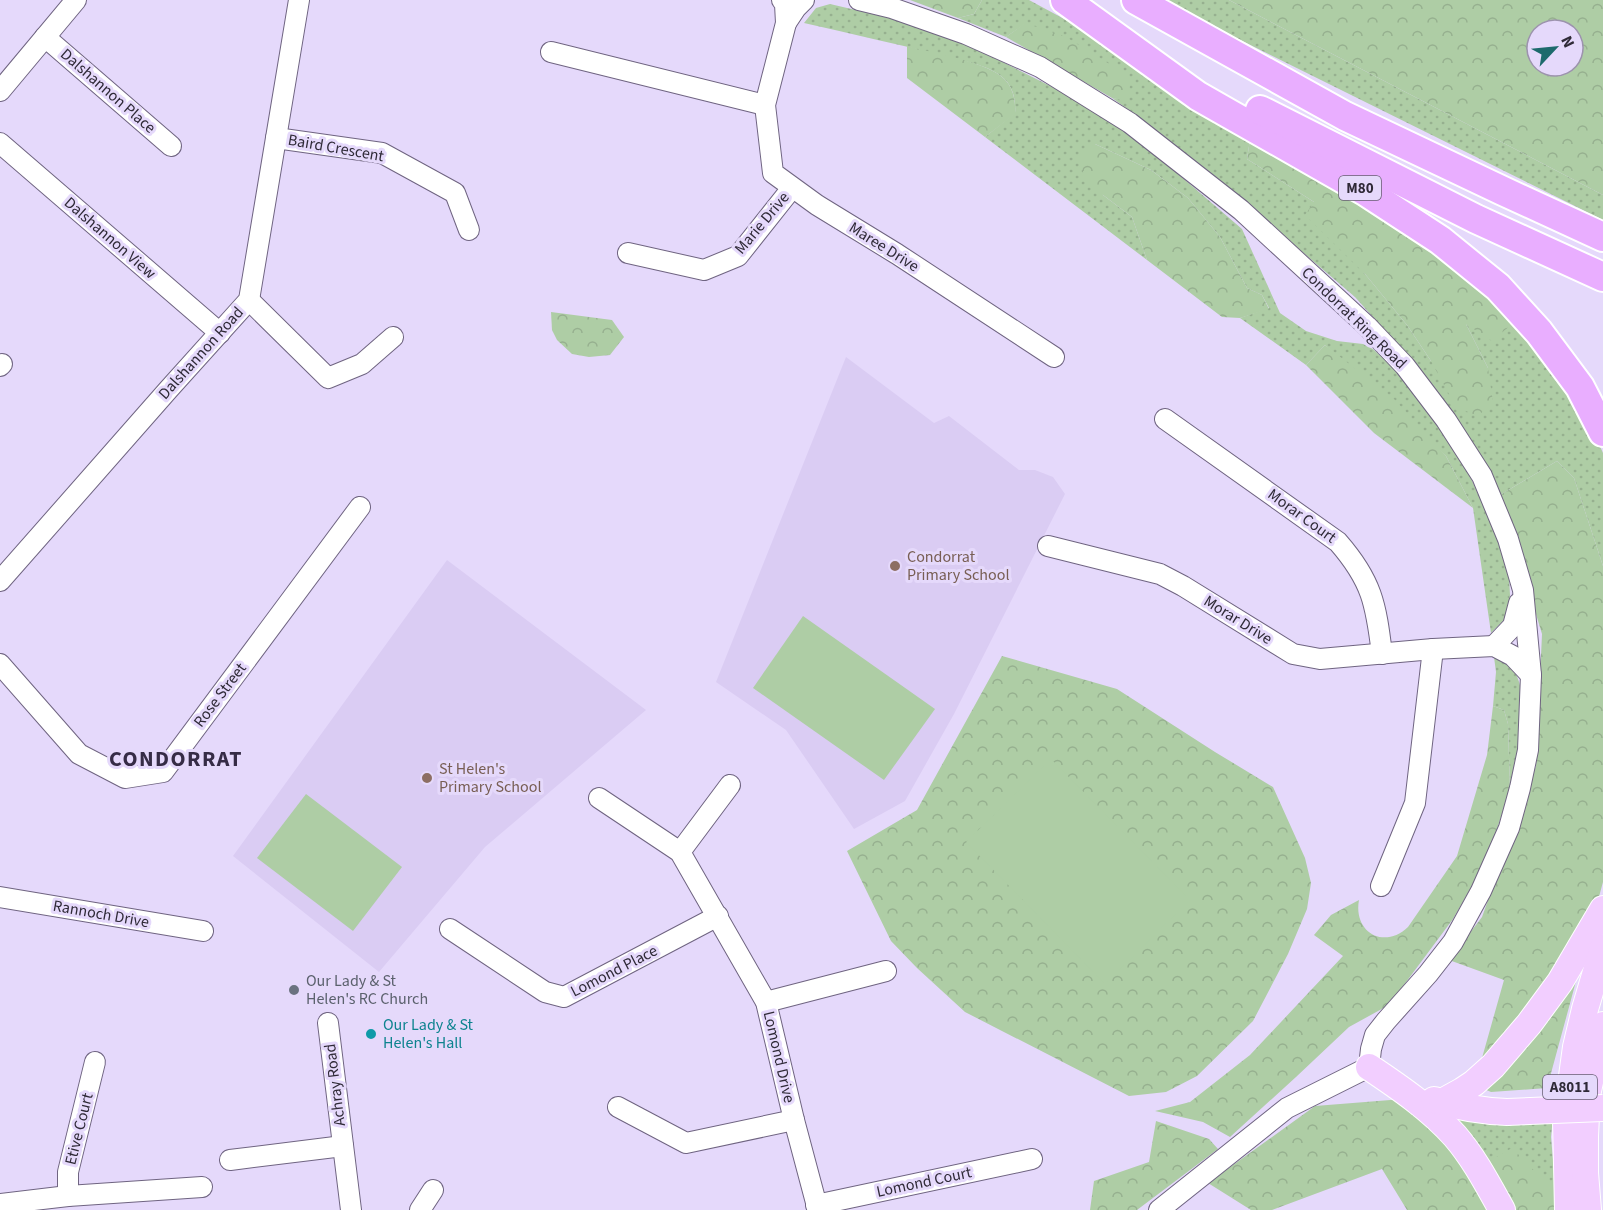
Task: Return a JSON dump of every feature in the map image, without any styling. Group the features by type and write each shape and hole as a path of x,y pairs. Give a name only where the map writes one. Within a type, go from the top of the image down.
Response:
{"highway":[{"name":"M80","path":"1065,0 1198,96 1365,191 1440,240 1498,287 1539,332 1580,387 1603,432"},
{"name":"M80","path":"1074,0 1264,112 1476,219 1603,277"},
{"path":"1137,0 1345,116 1603,237"}],"main road":[{"path":"1442,1102 1474,1083 1529,1024 1560,982 1603,909"},
{"name":"A8011","path":"1568,1210 1566,1120 1576,1047 1603,948"},
{"name":"A8011","path":"1588,1210 1585,1136 1595,1102 1603,1025"},
{"path":"1403,1091 1488,1111 1507,1112 1595,1102 1603,1054"},
{"path":"1369,1067 1403,1091 1444,1125 1472,1159 1502,1210"}],"street":[{"path":"0,91 76,0"},
{"name":"Dalshannon Road","path":"0,581 249,300 299,0"},
{"name":"Maree Drive","path":"782,0 786,23 765,105 773,173 817,206 897,254 1054,357"},
{"path":"786,23 804,0"},
{"name":"Condorrat Ring Road","path":"859,0 892,8 966,34 1040,67 1130,123 1241,210 1367,326 1405,366 1446,420 1482,476 1508,539 1523,590 1531,675 1528,750 1509,828 1481,891 1453,942 1375,1035 1369,1067"},
{"name":"Dalshannon Place","path":"45,37 171,146"},
{"path":"551,52 765,105"},
{"name":"Baird Crescent","path":"276,138 382,153 455,193 470,230"},
{"name":"Dalshannon View","path":"0,143 220,333"},
{"name":"Marie Drive","path":"628,253 704,270 738,256 792,188"},
{"path":"249,300 328,378 362,364 393,337"},
{"name":"Morar Court","path":"1165,419 1338,542 1355,561 1369,586 1377,615 1382,654"},
{"name":"Rose Street","path":"0,664 79,754 125,778 163,772 360,507"},
{"name":"Morar Drive","path":"1048,546 1160,574 1192,591 1293,654 1320,659 1494,646"},
{"path":"1523,590 1513,626 1494,646 1513,656 1531,675"},
{"path":"1381,886 1415,802 1433,649"},
{"path":"680,852 730,784"},
{"name":"Lomond Drive","path":"599,798 680,852 766,1002 817,1207"},
{"name":"Rannoch Drive","path":"0,897 203,931"},
{"name":"Lomond Place","path":"450,928 545,992 564,996 718,916"},
{"path":"766,1002 886,971"},
{"name":"Achray Road","path":"328,1023 351,1210"},
{"name":"Etive Court","path":"68,1196 68,1172 95,1062"},
{"path":"1159,1210 1287,1108 1369,1067"},
{"path":"618,1107 686,1143 794,1120"},
{"name":"Achray Road","path":"230,1160 343,1146"},
{"name":"Lomond Court","path":"817,1207 1032,1159"},
{"path":"0,1204 68,1196 202,1187"},
{"path":"420,1210 433,1190"}],"shaded area":[{"name":"Condorrat Primary School","path":"846,357 934,423 949,416 1019,470 1035,470 1053,477 1065,494 954,714 905,801 854,829 786,730 716,682"},
{"name":"St Helen's Primary School","path":"447,560 646,710 485,847 379,972 233,856"}],"green space":[{"path":"910,0 982,0 974,14 958,18"},
{"path":"982,0 1029,0 1118,48 1251,133 1247,159 1314,202 1365,274 1407,325 1431,361 1488,368 1465,322 1518,319 1584,410 1603,453 1603,566 1574,478 1557,461 1500,495 1420,370 1355,297 1140,118 1112,98 1126,100 1025,24 1006,37 958,18 974,14"},
{"path":"1164,0 1229,0 1603,195 1603,220 1182,11"},
{"path":"1229,0 1603,0 1603,195"},
{"path":"830,4 907,22 981,51 1088,105 1149,149 1242,229 1280,313 1306,331 1337,341 1363,344 1373,349 1395,369 1464,463 1493,527 1509,576 1510,595 1507,617 1491,633 1473,508 1446,456 1325,345 1306,365 1240,318 1269,308 1262,295 1247,288 1220,237 1188,198 1151,170 1095,144 1103,195 1132,217 1147,260 985,137 1015,113 1013,93 1001,76 966,61 804,23 816,8"},
{"path":"1025,23 1066,37 1119,70 1131,81 1126,101 1112,98 1006,37"},
{"path":"907,46 970,62 1001,76 1013,93 1015,114 985,137 907,78"},
{"path":"1251,133 1411,227 1518,319 1492,341 1466,324 1488,368 1493,402 1478,416 1456,407 1431,361 1407,325 1365,274 1305,215 1314,202 1247,159"},
{"path":"1095,144 1151,170 1188,198 1220,237 1247,288 1262,295 1269,309 1240,318 1222,317 1147,260 1132,217 1103,195 1084,176 1080,159 1083,151"},
{"path":"551,312 612,320 624,337 610,355 589,357 572,354 557,340 552,330"},
{"path":"1325,345 1394,399 1446,456 1473,508 1374,433 1306,365"},
{"path":"1557,461 1574,478 1603,566 1603,882 1547,1088 1491,1092 1464,1080 1482,1058 1504,980 1449,960 1482,917 1536,766 1542,634 1500,495"},
{"path":"803,616 935,709 884,780 753,688"},
{"path":"1002,656 1117,689 1273,787 1305,858 1311,883 1307,909 1288,954 1253,1021 1197,1076 1166,1092 1129,1096 965,1012 891,941 847,851 917,810"},
{"path":"1494,657 1507,663 1516,674 1521,688 1523,705 1520,742 1510,789 1508,724 1504,710 1493,706 1496,672"},
{"path":"1493,706 1504,710 1508,724 1510,789 1487,860 1453,919 1389,1005 1349,1027 1230,1137 1203,1122 1155,1111 1190,1102 1250,1055 1343,956 1314,935 1331,915 1359,900 1358,911 1361,921 1372,934 1389,937 1399,934 1408,927 1457,856 1487,755"},
{"path":"1051,759 1190,900 1105,984 966,842"},
{"path":"306,794 402,867 353,931 257,858"},
{"path":"1403,1099 1455,1145 1493,1210 1407,1210 1382,1169 1272,1210 1251,1210 1208,1183 1315,1106"},
{"path":"1441,1110 1553,1117 1551,1137 1556,1193 1484,1164"},
{"path":"1156,1121 1209,1139 1218,1149 1137,1210 1090,1210 1094,1181 1149,1162"},
{"path":"1512,1148 1556,1193 1557,1210 1511,1210 1484,1164"}],"place":[{"name":"Condorrat Primary School","path":"895,566"},
{"name":"St Helen's Primary School","path":"427,778"},
{"name":"Our Lady & St Helen's RC Church","path":"294,990"},
{"name":"Our Lady & St Helen's Hall","path":"371,1034"}],"district":[{"name":"CONDORRAT","path":"176,759"}]}
